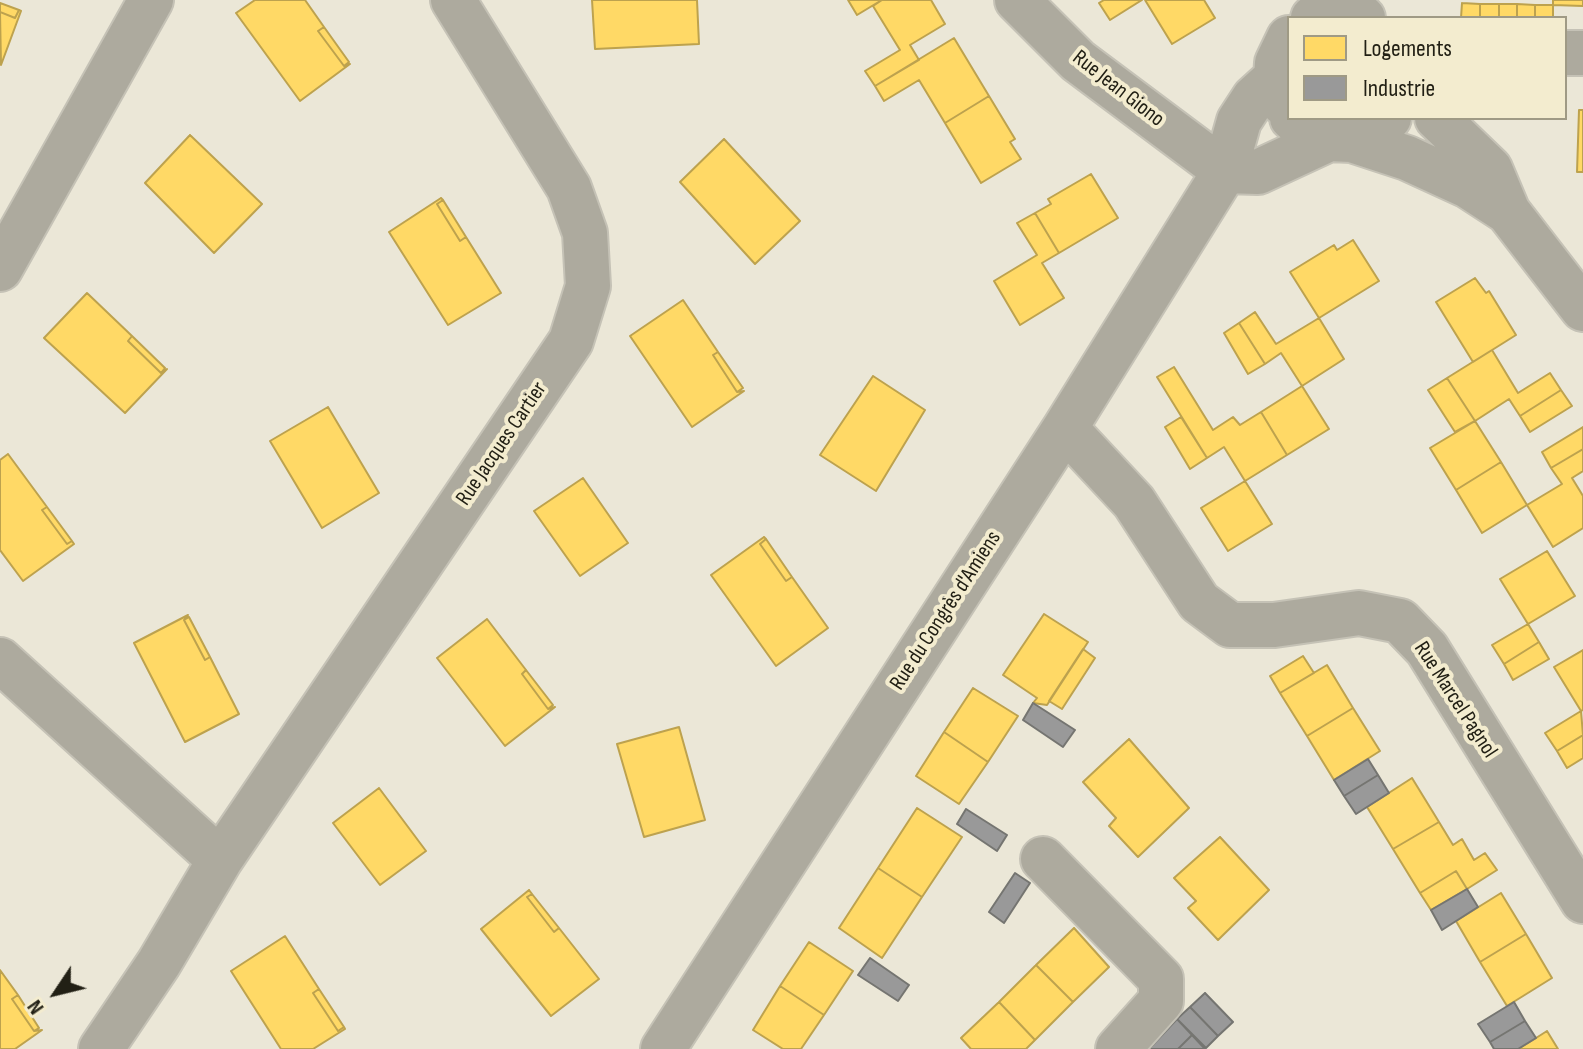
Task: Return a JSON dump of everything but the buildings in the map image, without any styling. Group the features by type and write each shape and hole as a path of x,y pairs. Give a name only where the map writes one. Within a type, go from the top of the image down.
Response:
{"street":[{"path":"0,269 151,0"},
{"name":"Rue Jacques Cartier","path":"101,1049 159,963 220,860 571,341 588,286 585,233 569,188 453,0"},
{"name":"Rue Jean Giono","path":"1017,0 1078,61 1225,171"},
{"path":"1324,16 1346,12 1357,16"},
{"name":"Rue du Congrès d'Amiens","path":"663,1049 1065,428 1225,171 1239,121 1254,98 1286,87"},
{"path":"1302,120 1308,132 1407,158 1468,186 1508,212"},
{"path":"1225,171 1258,172 1341,140 1374,131 1387,120"},
{"path":"1439,120 1490,169 1508,212 1583,309"},
{"name":"Rue Marcel Pagnol","path":"1065,428 1134,502 1199,602 1230,625 1274,625 1359,613 1400,621 1427,649 1583,901"},
{"path":"0,660 220,860"},
{"path":"1043,859 1161,979 1161,1001 1118,1049"}]}
